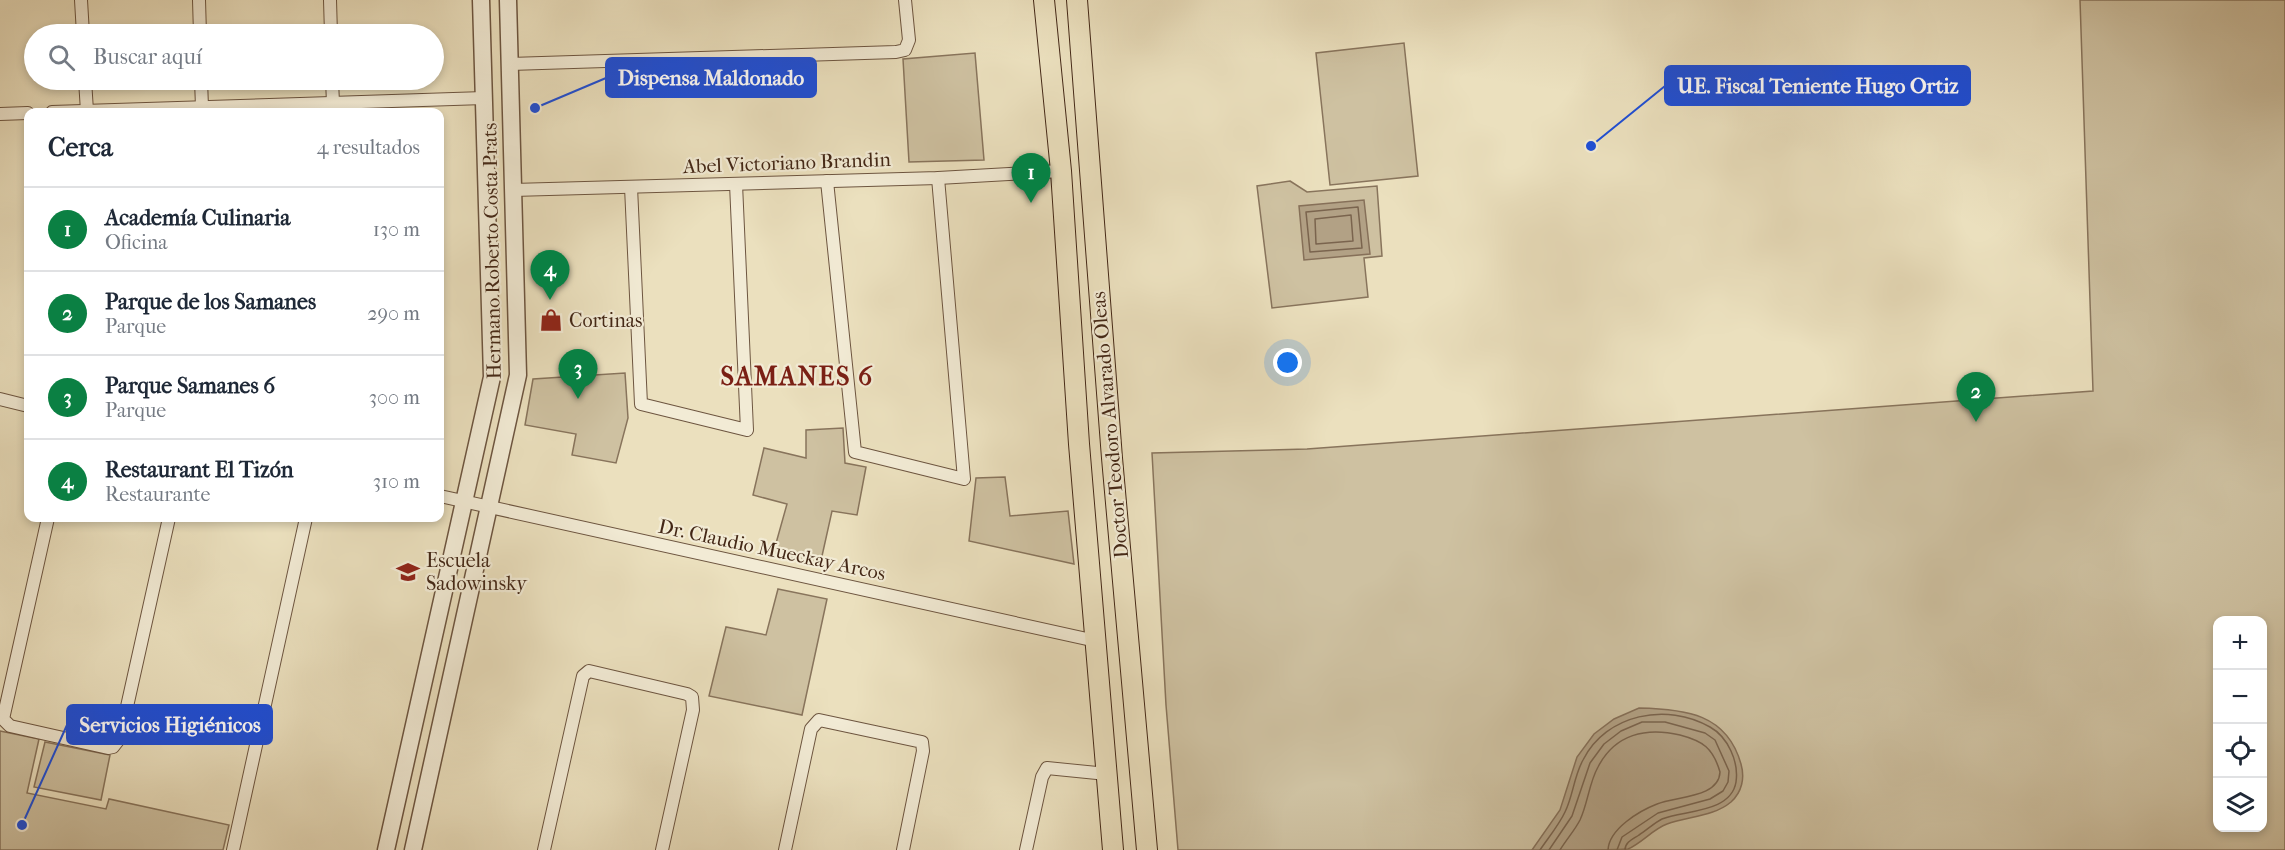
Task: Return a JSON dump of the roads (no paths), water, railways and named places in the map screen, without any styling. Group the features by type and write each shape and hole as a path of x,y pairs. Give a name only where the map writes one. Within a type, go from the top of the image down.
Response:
{"main road":[{"name":"Doctor Teodoro Alvarado Oleas","path":"1044,0 1061,171 1078,432 1113,850"},
{"name":"Doctor Teodoro Alvarado Oleas","path":"1077,0 1112,458 1148,850"}],"street":[{"path":"81,0 82,24"},
{"path":"199,0 200,24"},
{"path":"330,0 331,24"},
{"name":"Hermano Roberto Costa Prats","path":"386,850 492,377 481,0"},
{"name":"Hermano Roberto Costa Prats","path":"413,850 518,375 508,0"},
{"path":"510,64 896,52 905,50 909,40 905,0"},
{"path":"86,90 87,108"},
{"path":"201,90 202,107"},
{"path":"333,90 333,103"},
{"path":"265,108 333,103 484,98"},
{"path":"182,108 226,108"},
{"path":"0,114 24,113"},
{"name":"Abel Victoriano Brandin","path":"513,190 938,178 1061,171"},
{"path":"827,181 855,452 964,479 938,178"},
{"path":"631,187 641,404 747,430 736,184"},
{"path":"0,399 24,405"},
{"name":"Dr. Claudio Mueckay Arcos","path":"444,497 1096,641"},
{"path":"47,522 3,719 10,726 108,748 113,747 120,738 168,522"},
{"path":"233,850 305,522"},
{"path":"544,850 583,676 589,671 692,697 693,710 662,850"},
{"path":"785,850 811,729 819,720 922,742 923,751 903,850"},
{"path":"1026,850 1042,777 1047,768 1107,774"}],"water":[{"path":"1364,200 1370,254 1304,260 1299,206"},
{"path":"1639,708 1688,713 1715,725 1726,734 1735,747 1742,769 1742,784 1735,798 1716,811 1662,826 1628,849 1532,850 1560,810 1577,757 1594,734 1614,719"}],"place":[{"name":"Dispensa Maldonado","path":"535,108"},
{"name":"UE. Fiscal Teniente Hugo Ortiz","path":"1591,146"},
{"name":"Academía Culinaria","path":"1031,203"},
{"name":"Restaurant El Tizón","path":"550,300"},
{"name":"Cortinas","path":"551,320"},
{"name":"Parque Samanes 6","path":"578,399"},
{"name":"Parque de los Samanes","path":"1976,422"},
{"name":"Escuela Sadowinsky","path":"408,572"},
{"name":"Servicios Higiénicos","path":"22,825"}],"district":[{"name":"SAMANES 6","path":"797,376"}]}
